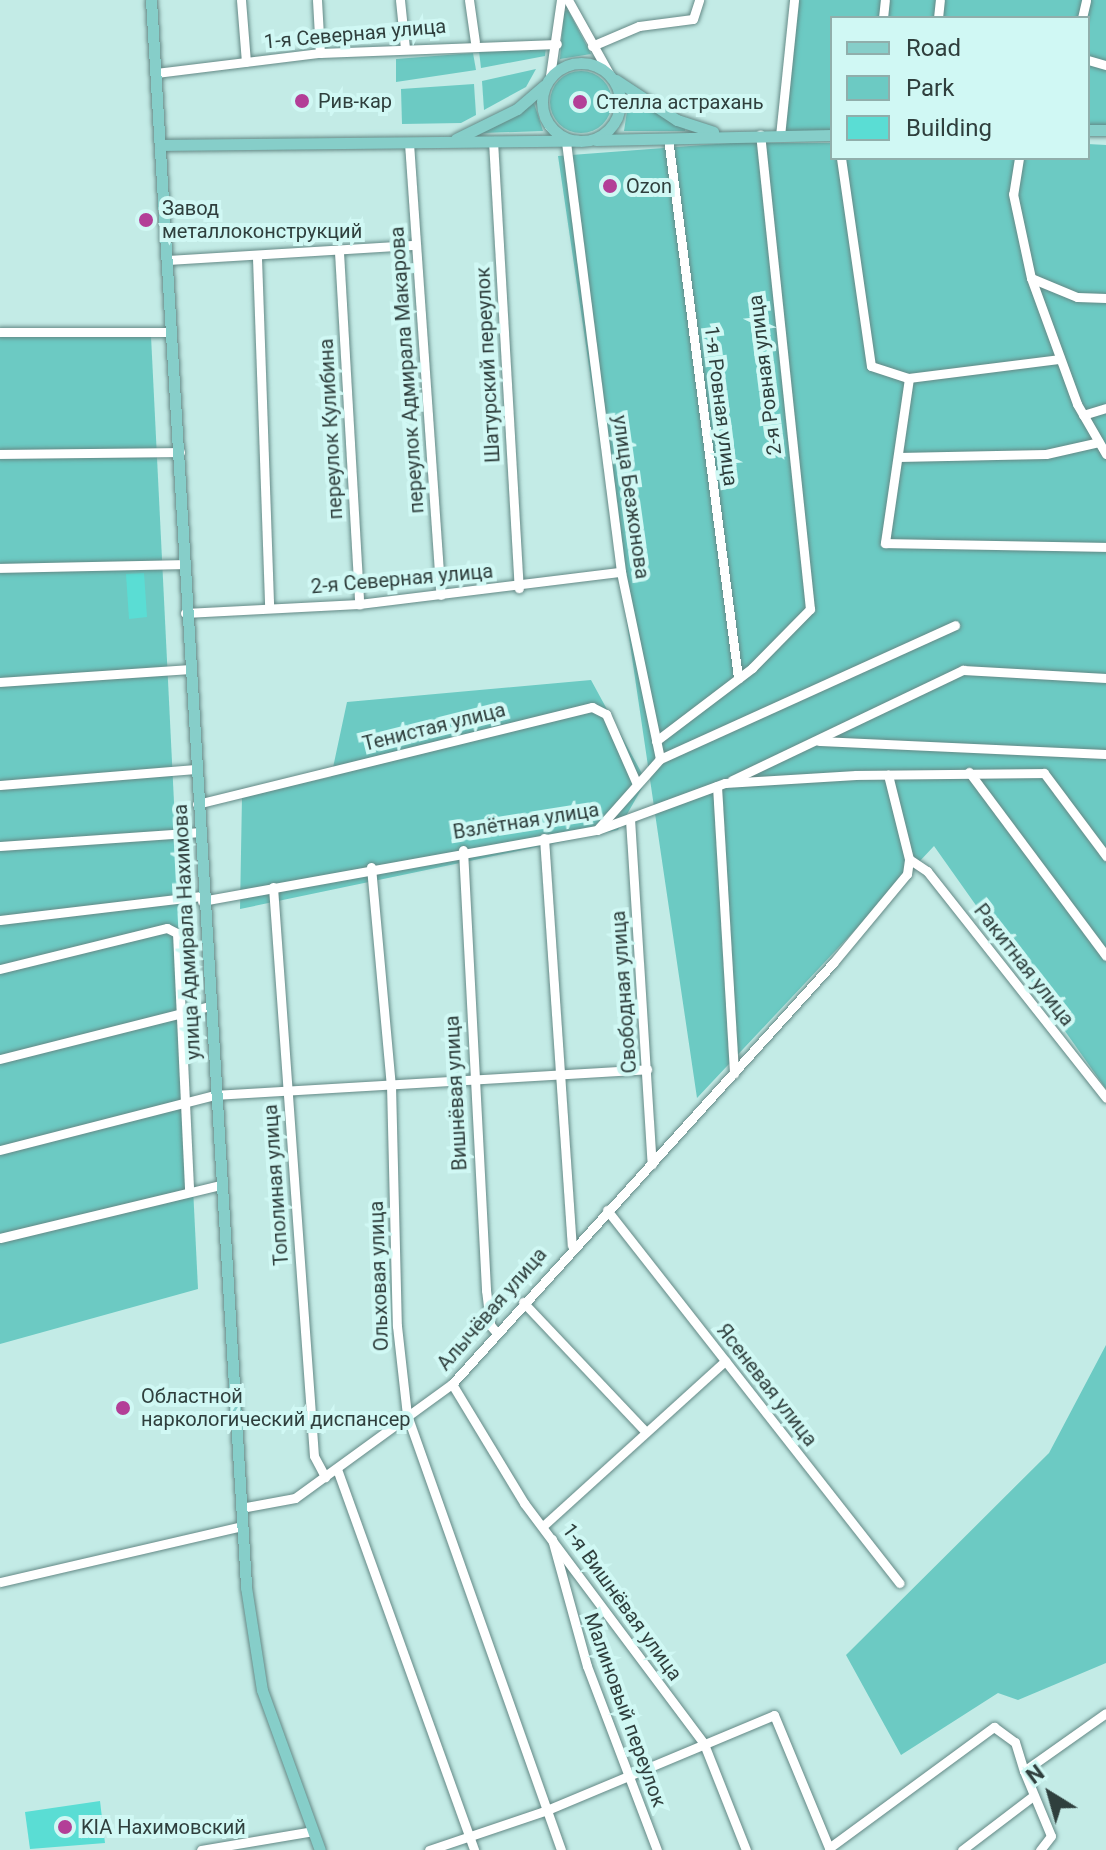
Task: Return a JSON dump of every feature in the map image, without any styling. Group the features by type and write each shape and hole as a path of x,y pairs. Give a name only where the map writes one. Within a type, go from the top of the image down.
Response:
{"main road":[{"name":"улица Адмирала Нахимова","path":"151,0 180,452 185,613 198,832 242,1526 262,1690 320,1850"},
{"path":"444,142 501,119 571,63 587,62 677,120 733,136"},
{"path":"591,140 616,122 621,107 612,77"},
{"path":"549,79 543,111 549,126 571,141"},
{"path":"161,145 830,135"}],"street":[{"path":"241,0 246,62"},
{"path":"317,0 320,53"},
{"path":"400,0 405,48"},
{"path":"469,0 475,42"},
{"path":"549,79 557,44 561,0"},
{"path":"568,0 612,77"},
{"path":"592,46 639,26 693,19 699,0"},
{"path":"780,136 794,0"},
{"name":"1-я Северная улица","path":"156,73 320,53 475,42 557,44"},
{"name":"2-я Ровная улица","path":"738,678 810,609 760,135"},
{"name":"1-я Ровная улица","path":"668,138 738,678"},
{"name":"Шатурский переулок","path":"493,141 519,588"},
{"name":"улица Безжонова","path":"571,141 621,572 660,759"},
{"name":"переулок Адмирала Макарова","path":"409,143 441,595"},
{"path":"841,160 869,364 909,378 1060,359"},
{"path":"1019,160 1013,194 1031,278 1083,415 1106,454"},
{"path":"168,260 257,258 416,245"},
{"name":"переулок Кулибина","path":"339,252 359,604"},
{"path":"257,258 269,607"},
{"path":"1031,278 1077,297 1106,298"},
{"path":"0,332 172,332"},
{"path":"909,378 885,543 1106,547"},
{"path":"1083,415 1106,408"},
{"path":"898,457 1046,454 1099,442"},
{"path":"0,454 180,452"},
{"path":"0,568 184,564"},
{"name":"2-я Северная улица","path":"185,613 359,604 519,588 621,572"},
{"path":"597,830 636,782 660,759 955,625"},
{"path":"0,682 190,669"},
{"path":"734,1073 721,785 963,670 1106,678"},
{"path":"656,741 738,678"},
{"name":"Тенистая улица","path":"197,804 592,707 606,714 636,782"},
{"path":"815,740 1106,754"},
{"path":"0,785 195,769"},
{"path":"969,772 1106,956"},
{"name":"Взлётная улица","path":"0,920 202,899 463,850 597,830 721,785 888,775 1044,773 1106,856"},
{"path":"888,775 909,859"},
{"name":"Свободная улица","path":"630,819 652,1164"},
{"path":"0,846 198,832"},
{"path":"544,838 563,1074 572,1245"},
{"name":"Вишнёвая улица","path":"463,850 486,1290 490,1325 496,1332"},
{"name":"Алычёвая улица","path":"241,1508 263,1507 295,1498 452,1384 572,1245 652,1164 734,1073 904,878 909,859"},
{"name":"Ракитная улица","path":"909,859 927,871 1106,1098"},
{"name":"Ольховая улица","path":"371,867 391,1085 397,1326 407,1415 561,1850"},
{"name":"Тополиная улица","path":"273,887 314,1456 325,1477"},
{"path":"0,969 167,928 179,939 183,1102 189,1192"},
{"path":"0,1059 209,1006"},
{"path":"0,1150 214,1095 647,1069"},
{"path":"0,1238 220,1185"},
{"name":"Ясеневая улица","path":"607,1210 899,1583"},
{"path":"523,1302 645,1431"},
{"path":"543,1526 725,1361"},
{"name":"1-я Вишнёвая улица","path":"452,1384 485,1445 704,1744 746,1850"},
{"path":"337,1469 474,1850"},
{"path":"0,1582 242,1526"},
{"name":"Малиновый переулок","path":"551,1535 587,1666 657,1850"},
{"path":"1024,1771 1106,1713"},
{"path":"429,1850 547,1810 777,1716 830,1849 994,1727 1015,1742 1051,1839 1040,1850"},
{"path":"962,1850 1033,1796"},
{"path":"201,1850 313,1831"}],"green space":[{"path":"794,0 1106,0 1106,125 1090,126 1090,16 830,16 830,131 782,132"},
{"path":"568,10 591,54 560,59 564,11"},
{"path":"546,47 545,56 481,68 479,51"},
{"path":"473,53 476,70 396,82 396,59"},
{"path":"536,69 526,87 484,110 482,81"},
{"path":"581,71 603,80 612,102 603,124 581,133 559,124 550,102 559,80"},
{"path":"474,84 476,115 461,123 402,124 401,89"},
{"path":"629,98 685,128 685,131 624,131"},
{"path":"534,103 543,131 482,133 515,117"},
{"path":"730,143 830,143 830,160 1090,160 1090,144 1106,145 1106,1089 934,846 697,1098 558,156"},
{"path":"0,335 151,336 198,1289 0,1344"},
{"path":"591,680 646,781 618,830 240,909 242,796 331,777 347,702"},
{"path":"1106,1345 1106,1663 1018,1700 998,1693 901,1755 846,1655 1049,1453"}],"building":[{"path":"144,573 147,617 129,619 126,574"},
{"name":"KIA Нахимовский","path":"100,1801 105,1843 30,1849 25,1812"}],"place":[{"name":"Рив-кар","path":"302,101"},
{"name":"Стелла астрахань","path":"580,102"},
{"name":"Ozon","path":"610,186"},
{"name":"Завод металлоконструкций","path":"146,220"},
{"name":"Областной наркологический диспансер","path":"123,1408"},
{"name":"KIA Нахимовский","path":"65,1827"}]}
